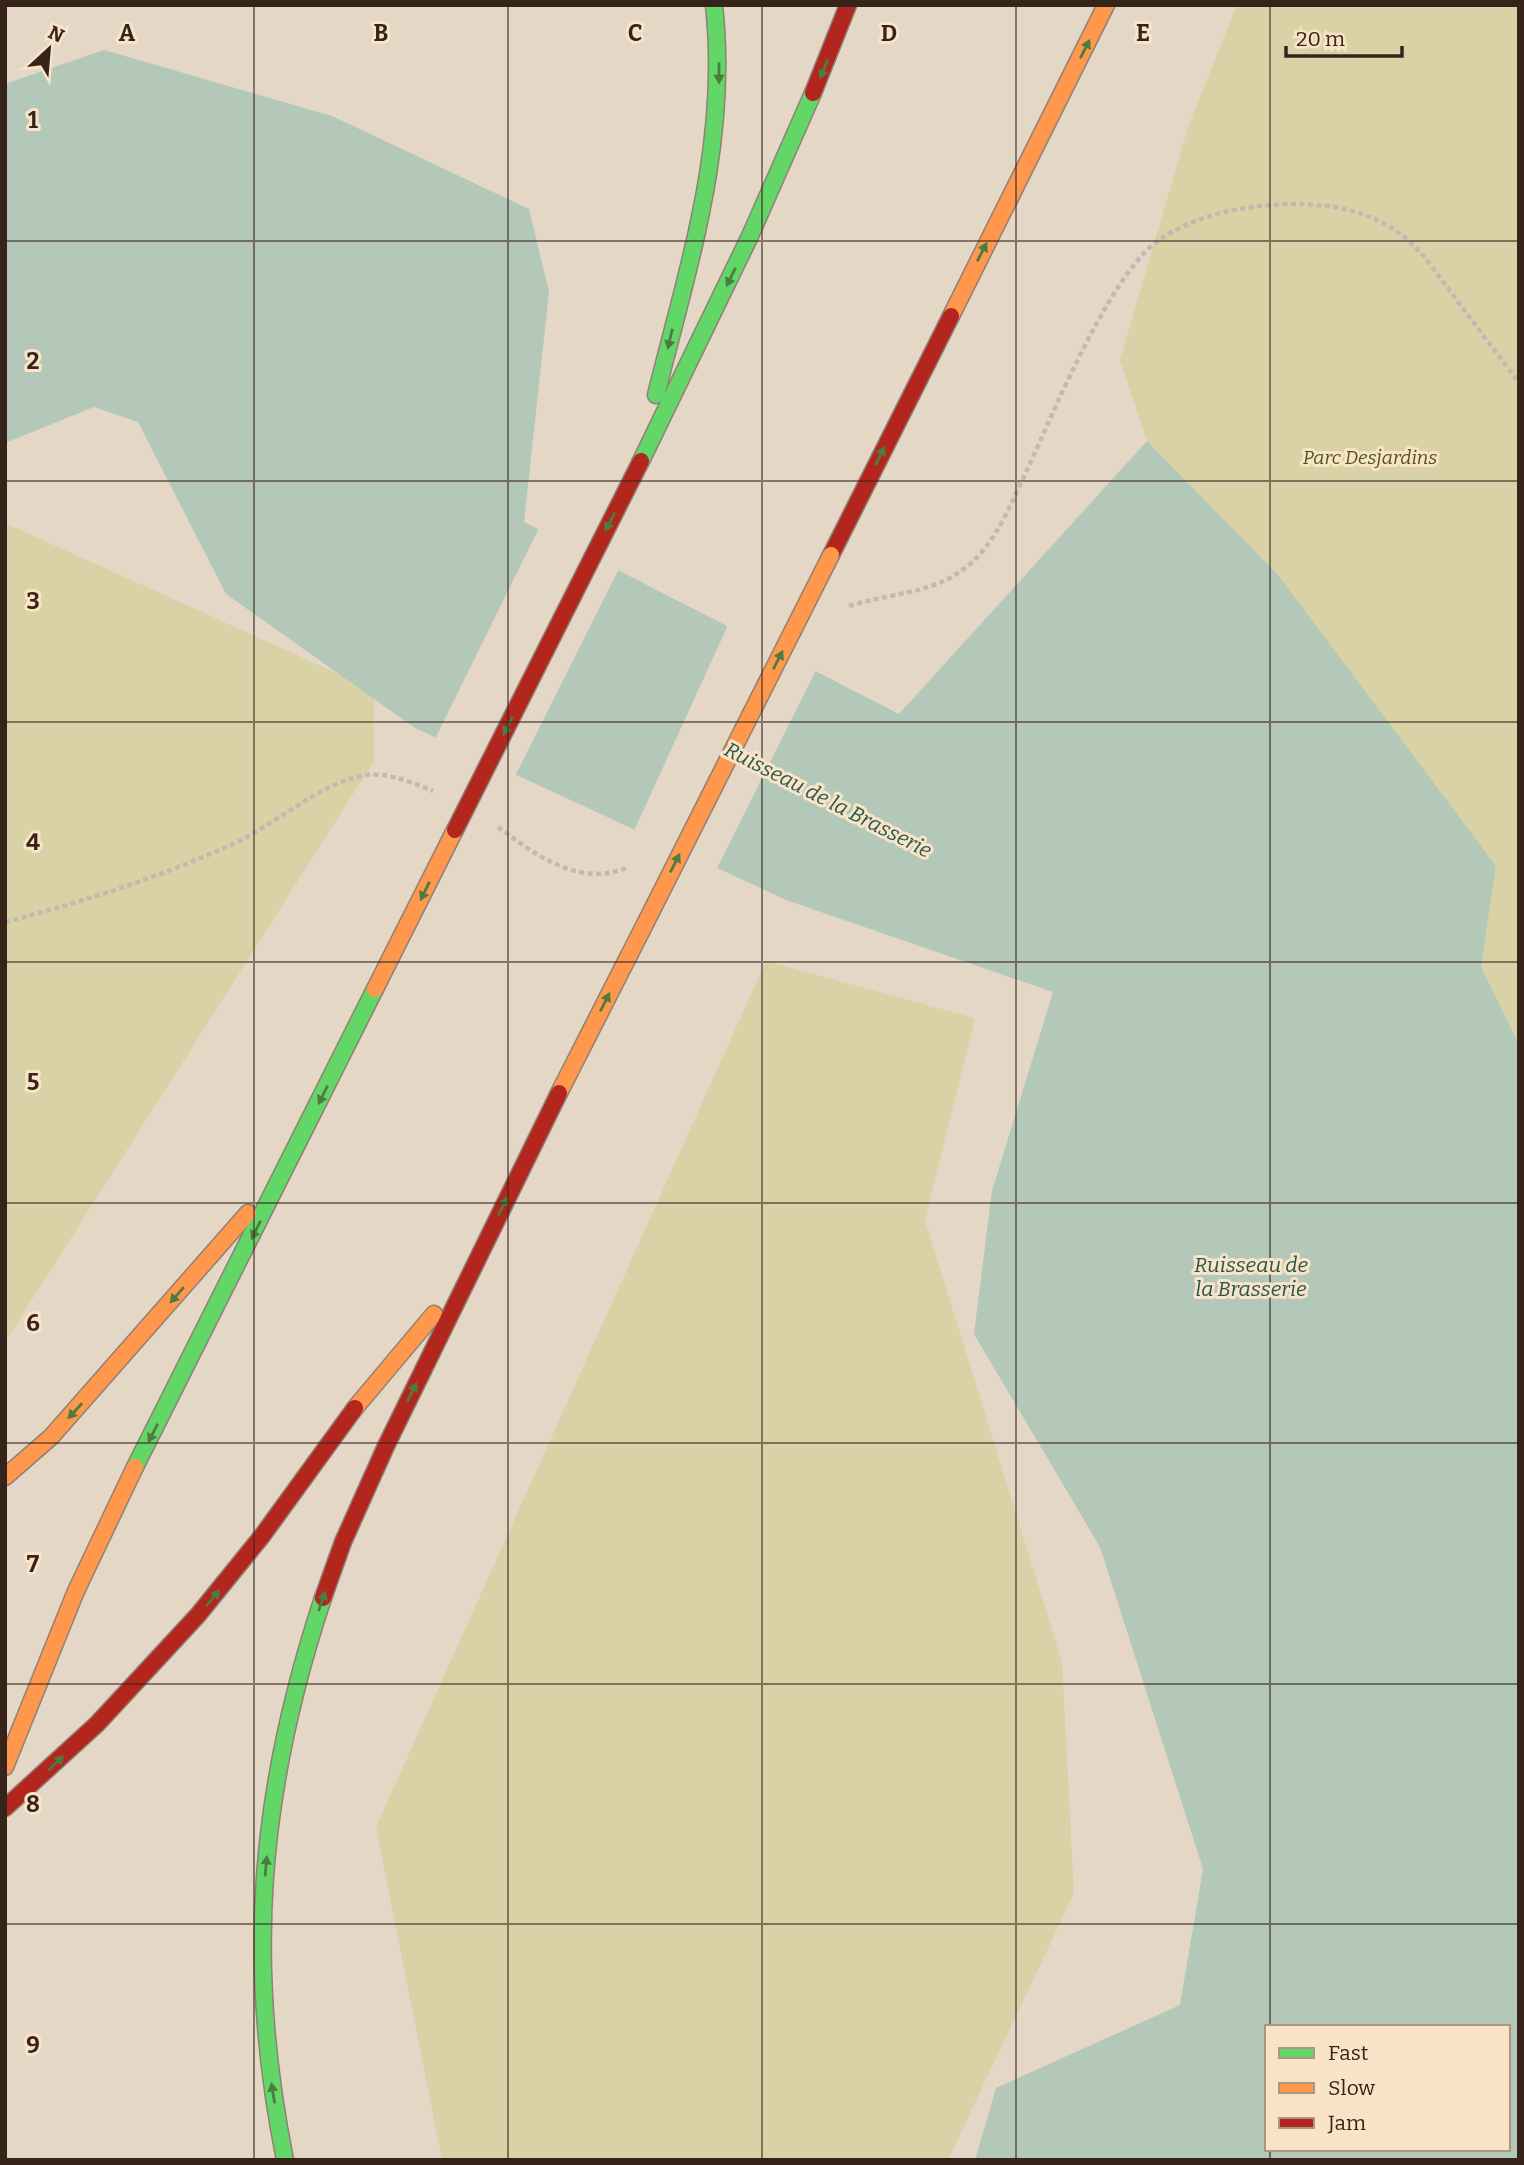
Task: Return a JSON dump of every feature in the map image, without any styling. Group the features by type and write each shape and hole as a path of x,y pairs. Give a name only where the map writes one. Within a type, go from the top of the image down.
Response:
{"highway":[{"path":"640,461 712,151 719,88 714,5"},
{"path":"5,1767 61,1629 119,1500 743,253 807,111 848,5"},
{"path":"285,2160 269,2066 262,1939 272,1807 289,1712 316,1616 349,1530 472,1267 1106,5"},
{"path":"5,1477 51,1437 86,1399 286,1169"},
{"path":"5,1808 97,1724 198,1615 262,1536 343,1423 472,1267"}],"path":[{"path":"843,608 929,589 964,570 978,557 1007,511 1061,398 1125,276 1157,242 1214,216 1258,206 1306,204 1353,209 1388,224 1420,251 1519,383"},
{"path":"5,922 151,878 187,864 259,831 349,779 376,775 442,795"},
{"path":"488,820 549,860 582,875 601,876 632,866"}],"green space":[{"name":"Parc Desjardins","path":"1237,5 1519,5 1519,1044 1481,967 1496,866 1278,575 1147,441 1120,360 1189,124"},
{"path":"5,523 374,690 374,761 5,1342"},
{"path":"766,961 975,1018 925,1220 1062,1662 1074,1893 948,2160 442,2160 376,1827"}],"water":[{"name":"Ruisseau de la Brasserie","path":"104,50 332,116 529,209 549,292 524,522 899,714 1147,441 1278,575 1496,866 1481,967 1519,1044 1519,2160 975,2160 996,2088 1180,2005 1203,1869 1100,1547 974,1334 992,1191 1053,992 786,900 415,728 226,594 138,422 94,407 5,443 5,84"}],"pier":[{"path":"540,526 620,567 514,778 434,741"},
{"path":"729,623 817,668 715,872 633,833"}],"traffic: fast":[{"path":"656,395 693,250 711,154 716,106 714,5"},
{"path":"641,461 750,236 813,93"},
{"path":"135,1467 375,989"},
{"path":"285,2160 265,2015 265,1877 272,1808 284,1739 301,1669 323,1598"}],"traffic: slow":[{"path":"951,316 1106,5"},
{"path":"645,924 831,555"},
{"path":"375,989 455,830"},
{"path":"559,1093 645,924"},
{"path":"5,1477 51,1437 248,1213"},
{"path":"355,1408 434,1314"},
{"path":"5,1767 76,1591 135,1467"}],"traffic: jam":[{"path":"813,93 848,5"},
{"path":"831,555 951,316"},
{"path":"455,830 641,461"},
{"path":"323,1598 343,1542 386,1446 559,1093"},
{"path":"5,1808 97,1724 198,1615 262,1536 355,1408"}]}
